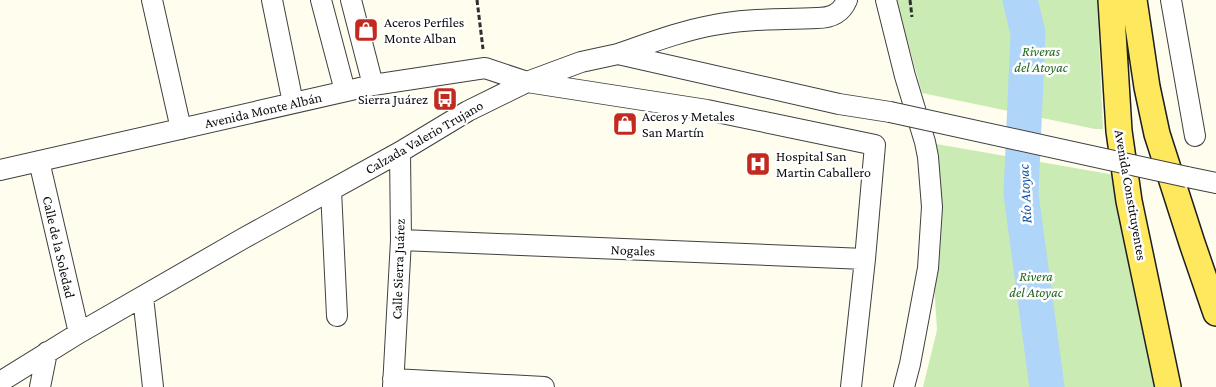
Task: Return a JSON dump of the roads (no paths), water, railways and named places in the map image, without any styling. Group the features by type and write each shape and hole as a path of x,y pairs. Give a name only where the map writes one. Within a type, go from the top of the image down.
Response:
{"main road":[{"name":"Avenida Constituyentes","path":"1111,0 1119,123 1129,201 1168,387"},
{"path":"1134,0 1147,87 1157,134 1216,313"}],"street":[{"path":"152,0 181,129"},
{"path":"272,0 292,103"},
{"path":"321,0 344,91"},
{"path":"351,0 373,85"},
{"path":"618,54 679,33 714,24 833,16 845,6 847,0"},
{"path":"886,0 928,157 932,207 928,268 904,387"},
{"path":"1171,0 1195,136"},
{"name":"Calzada Valerio Trujano","path":"0,382 79,333 244,238 400,152 468,111 527,82 581,62 618,54 839,104 890,112 1216,183"},
{"name":"Avenida Monte Albán","path":"0,170 344,91 486,68 527,82 707,110 875,145 865,259"},
{"name":"Calle Sierra Juárez","path":"393,383 400,240 400,152"},
{"name":"Calle de la Soledad","path":"39,161 79,333"},
{"path":"331,190 337,316"},
{"name":"Nogales","path":"400,240 865,259"},
{"path":"851,387 865,259"},
{"path":"143,297 153,387"},
{"path":"40,387 47,352"},
{"path":"393,383 544,387"}],"waterway":[{"name":"Río Atoyac","path":"1020,0 1028,33 1021,194 1047,387"}],"place":[{"name":"Aceros Perfiles Monte Alban","path":"366,30"},
{"name":"Sierra Juárez","path":"445,99"},
{"name":"Aceros y Metales San Martín","path":"625,124"},
{"name":"Hospital San Martin Caballero","path":"758,164"}],"park label":[{"name":"Riveras del Atoyac","path":"1041,59"},
{"name":"Rivera del Atoyac","path":"1036,284"}]}
